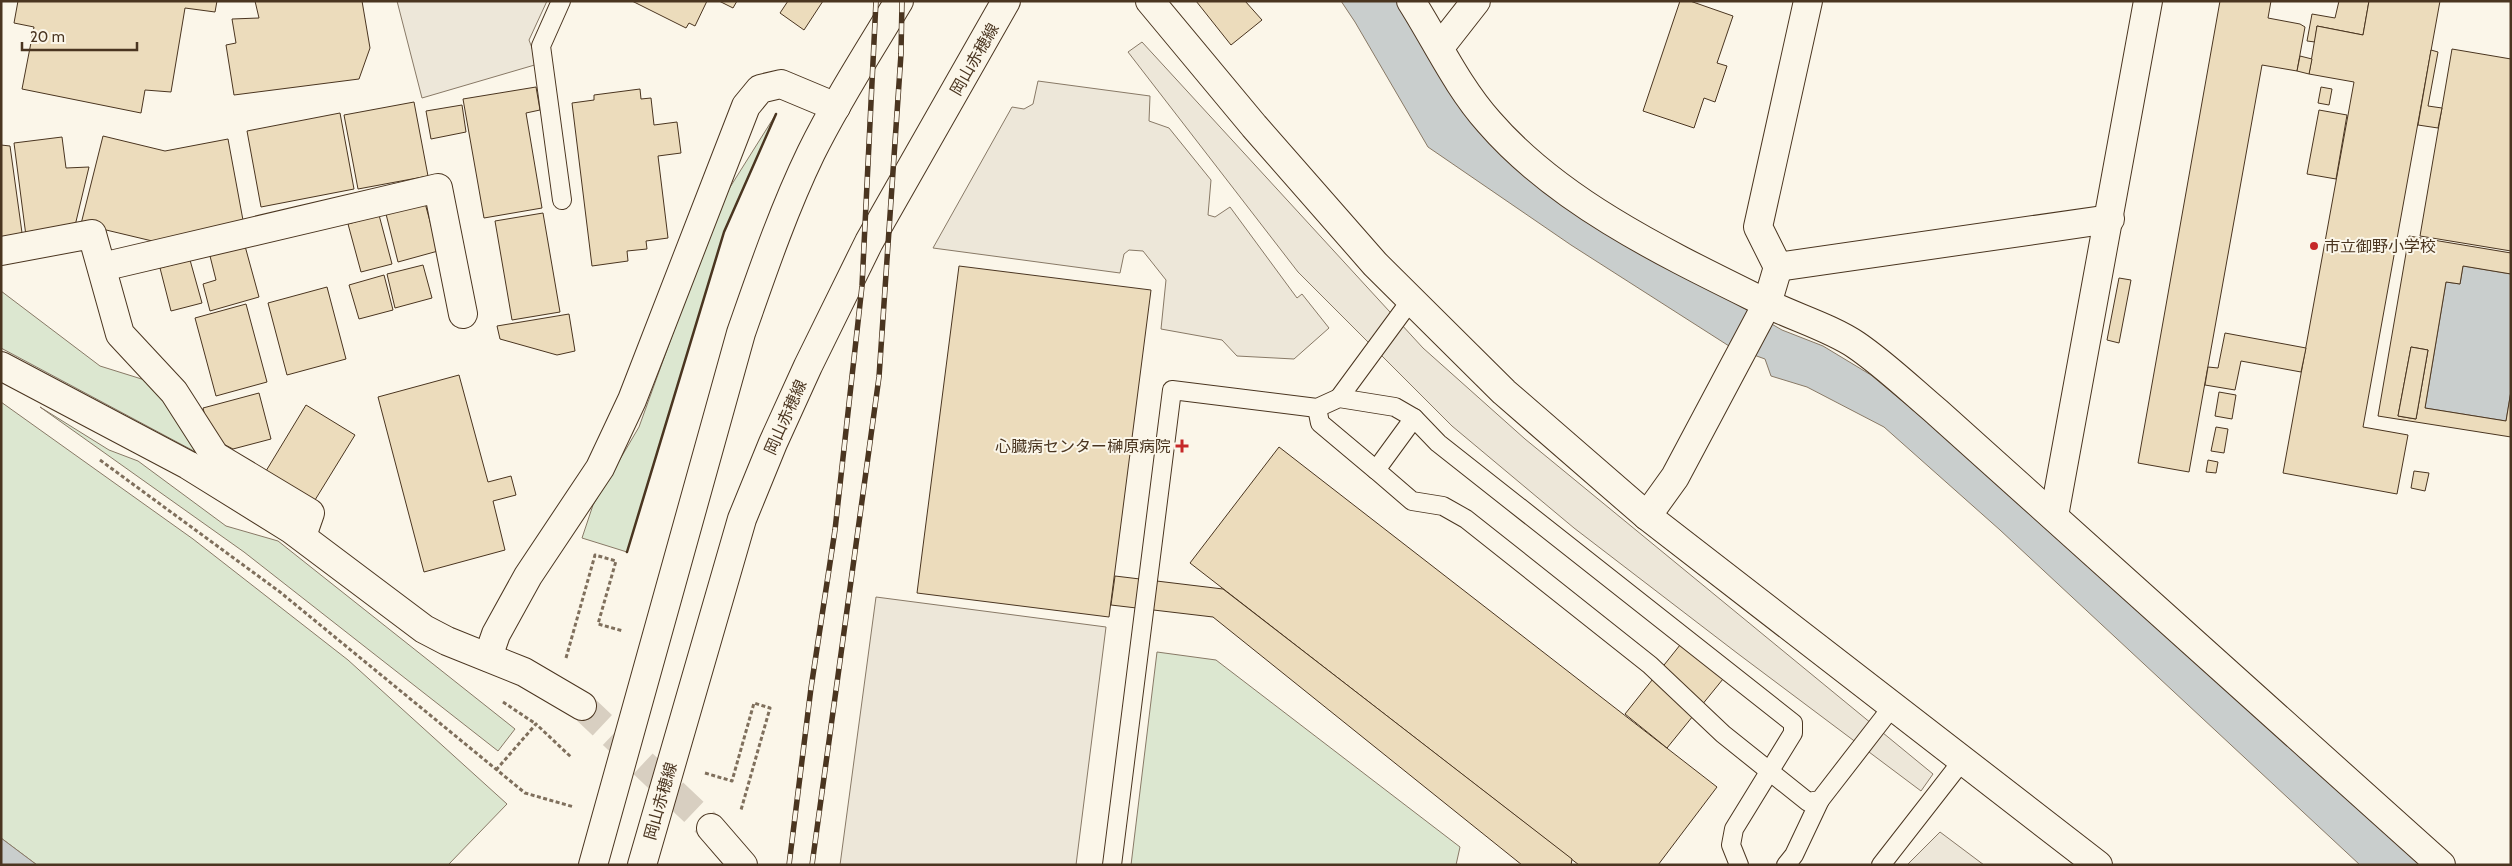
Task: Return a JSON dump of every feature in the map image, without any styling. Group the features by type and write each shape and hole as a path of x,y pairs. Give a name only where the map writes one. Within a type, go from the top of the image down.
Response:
{"street":[{"path":"594,865 741,333 788,205 811,154 836,106 899,1"},
{"name":"岡山赤穂線","path":"642,865 742,519 773,443 808,366 869,242 1006,1"},
{"path":"1150,1 1254,126 1369,257 1504,392 1647,516 2098,865"},
{"path":"1411,1 1440,46 1461,87 1490,123 1534,165 1593,210 1764,309 1855,344 1937,412 2054,516 2441,865"},
{"path":"1440,46 1476,1"},
{"path":"1647,516 1675,477 1742,352 1764,309 1778,267 1758,227 1808,1"},
{"path":"2054,516 2110,219 2148,1"},
{"path":"488,657 496,634 528,576 600,468 632,400 746,106 760,89 781,84 836,106"},
{"path":"102,267 438,188 463,314"},
{"path":"1778,267 2110,219"},
{"path":"1,251 92,234 120,334 174,392 216,456 310,512 302,536"},
{"path":"1,366 188,465 302,536 424,629 447,642 524,672 582,706"},
{"path":"712,828 743,865"}],"lane":[{"path":"561,1 542,46 562,200"},
{"path":"1112,865 1172,390 1317,408 1339,398 1411,300"},
{"path":"1339,398 1395,407 1414,418 1438,443 1793,723 1793,733 1772,771 1734,829 1731,839 1731,851 1739,865"},
{"path":"1317,408 1320,424 1412,501 1443,506 1466,519 1650,665 1723,734 1772,771 1808,802 1820,800"},
{"path":"1376,470 1414,418"},
{"path":"1786,865 1794,854 1820,800 1892,707"},
{"path":"1881,865 1962,761"}],"path":[{"path":"96,456 280,592 525,793 575,808"},
{"path":"565,661 595,555 616,560 598,624 624,632"},
{"path":"705,773 732,781 754,704 770,708 739,817"},
{"path":"496,770 536,724 571,757"}],"green space":[{"path":"776,114 724,232 627,552 582,538 593,505 639,427 711,228 727,192"},
{"path":"1,291 100,366 148,381 205,457 1,348"},
{"path":"1,402 193,539 348,660 507,804 448,865 37,865 1,838"},
{"path":"40,407 109,450 138,461 226,526 278,541 515,729 498,751 244,552"},
{"path":"1157,652 1216,660 1460,847 1456,865 1131,865"}],"shaded area":[{"path":"397,1 547,1 529,40 538,64 422,98"},
{"path":"1341,1 1400,1 1452,90 1730,300 1782,330 1823,346 1871,375 2056,530 2424,865 2360,865 2000,530 1884,427 1807,387 1771,376 1765,359 1729,346 1571,245 1428,147"},
{"path":"1142,42 1423,348 1525,439 1933,774 1921,791 1574,528 1452,426 1298,272 1128,52"},
{"path":"1038,81 1150,96 1149,121 1169,128 1211,180 1208,215 1215,217 1230,207 1297,298 1302,294 1329,328 1294,359 1237,356 1222,340 1161,329 1166,280 1143,251 1129,250 1124,254 1120,273 933,248 1012,107 1024,109 1033,104"},
{"path":"2463,266 2511,274 2511,391 2506,421 2425,408 2446,282 2460,284"},
{"path":"876,597 1106,627 1076,865 840,865"},
{"path":"1940,832 1984,865 1907,865"},
{"path":"1,838 37,865 1,865"}],"building":[{"path":"18,1 217,1 215,12 185,8 171,92 145,90 141,113 22,89 34,27 14,23"},
{"path":"255,1 362,1 370,48 359,79 234,95 226,45 236,43 232,19 259,18"},
{"path":"632,1 707,1 695,26 689,23 686,28"},
{"path":"719,1 737,1 733,8"},
{"path":"788,1 823,1 804,30 780,13"},
{"path":"1196,1 1245,1 1262,20 1231,45"},
{"path":"1680,1 1690,1 1733,16 1717,63 1727,66 1715,102 1704,98 1694,128 1643,111"},
{"path":"2220,1 2271,1 2268,18 2300,24 2305,27 2297,71 2262,65 2189,472 2138,463"},
{"path":"2339,1 2369,1 2363,35 2317,26 2315,42 2307,41 2312,14 2335,18"},
{"path":"2369,1 2440,1 2363,427 2408,435 2397,494 2283,473 2354,82 2309,74 2317,26 2363,35"},
{"path":"2452,49 2511,59 2511,251 2420,236"},
{"path":"2431,50 2438,52 2428,106 2442,108 2438,128 2418,125"},
{"path":"2300,56 2312,59 2309,74 2297,71"},
{"path":"536,87 540,110 526,113 542,208 484,218 463,99"},
{"path":"2321,87 2332,89 2329,105 2318,103"},
{"path":"640,89 641,99 651,98 654,125 677,122 681,153 658,156 668,238 646,241 647,249 627,251 628,261 592,266 572,103 594,100 594,95"},
{"path":"414,102 428,176 358,189 344,115"},
{"path":"462,105 466,132 431,139 426,111"},
{"path":"2319,110 2347,115 2336,179 2307,174"},
{"path":"340,113 354,189 261,207 247,131"},
{"path":"103,136 165,151 228,139 245,231 169,245 81,224"},
{"path":"62,137 66,168 89,167 74,230 26,236 14,143"},
{"path":"1,145 10,146 23,240 1,241"},
{"path":"425,203 438,251 398,262 386,214"},
{"path":"543,213 560,312 512,320 495,221"},
{"path":"379,215 392,264 361,272 348,224"},
{"path":"2409,236 2511,253 2511,274 2463,266 2460,284 2446,282 2425,408 2506,421 2511,391 2511,437 2378,416","holes":["2411,347 2428,350 2416,419 2398,416"]},
{"path":"245,246 259,297 210,311 203,284 216,280 210,256"},
{"path":"190,260 202,303 171,311 160,268"},
{"path":"423,265 432,298 395,308 387,274"},
{"path":"959,266 1151,290 1109,617 917,593"},
{"path":"384,275 393,310 359,319 349,285"},
{"path":"2119,278 2131,280 2119,343 2107,340"},
{"path":"327,287 346,359 287,375 268,303"},
{"path":"246,304 267,382 216,396 195,318"},
{"path":"569,314 575,351 557,355 500,339 497,326"},
{"path":"2225,333 2306,348 2301,372 2241,361 2235,390 2205,385 2208,367 2218,368"},
{"path":"2411,347 2428,350 2416,419 2398,416"},
{"path":"459,375 488,482 511,476 516,495 493,501 505,550 424,572 378,397"},
{"path":"2219,392 2236,395 2232,419 2215,416"},
{"path":"259,393 271,439 233,449 210,437 203,408"},
{"path":"306,405 355,435 315,500 266,471"},
{"path":"2216,427 2228,429 2224,453 2211,451"},
{"path":"1279,447 1717,787 1658,865 1579,865 1190,563"},
{"path":"2208,460 2218,462 2216,473 2206,472"},
{"path":"2414,471 2429,473 2425,491 2411,488"},
{"path":"1115,576 1223,589 1572,859 1571,865 1522,865 1213,617 1111,605"},
{"path":"1680,645 1723,679 1667,748 1625,714"}],"tunnel":[{"path":"582,706 711,828"}],"railway":[{"path":"789,865 811,688 835,530 862,286 876,1"},
{"path":"812,865 879,377 901,54 902,1"}],"wall":[{"path":"627,552 724,232 776,114"}],"place":[{"name":"市立御野小学校","path":"2314,246"},
{"name":"心臓病センター榊原病院","path":"1182,446"}]}
